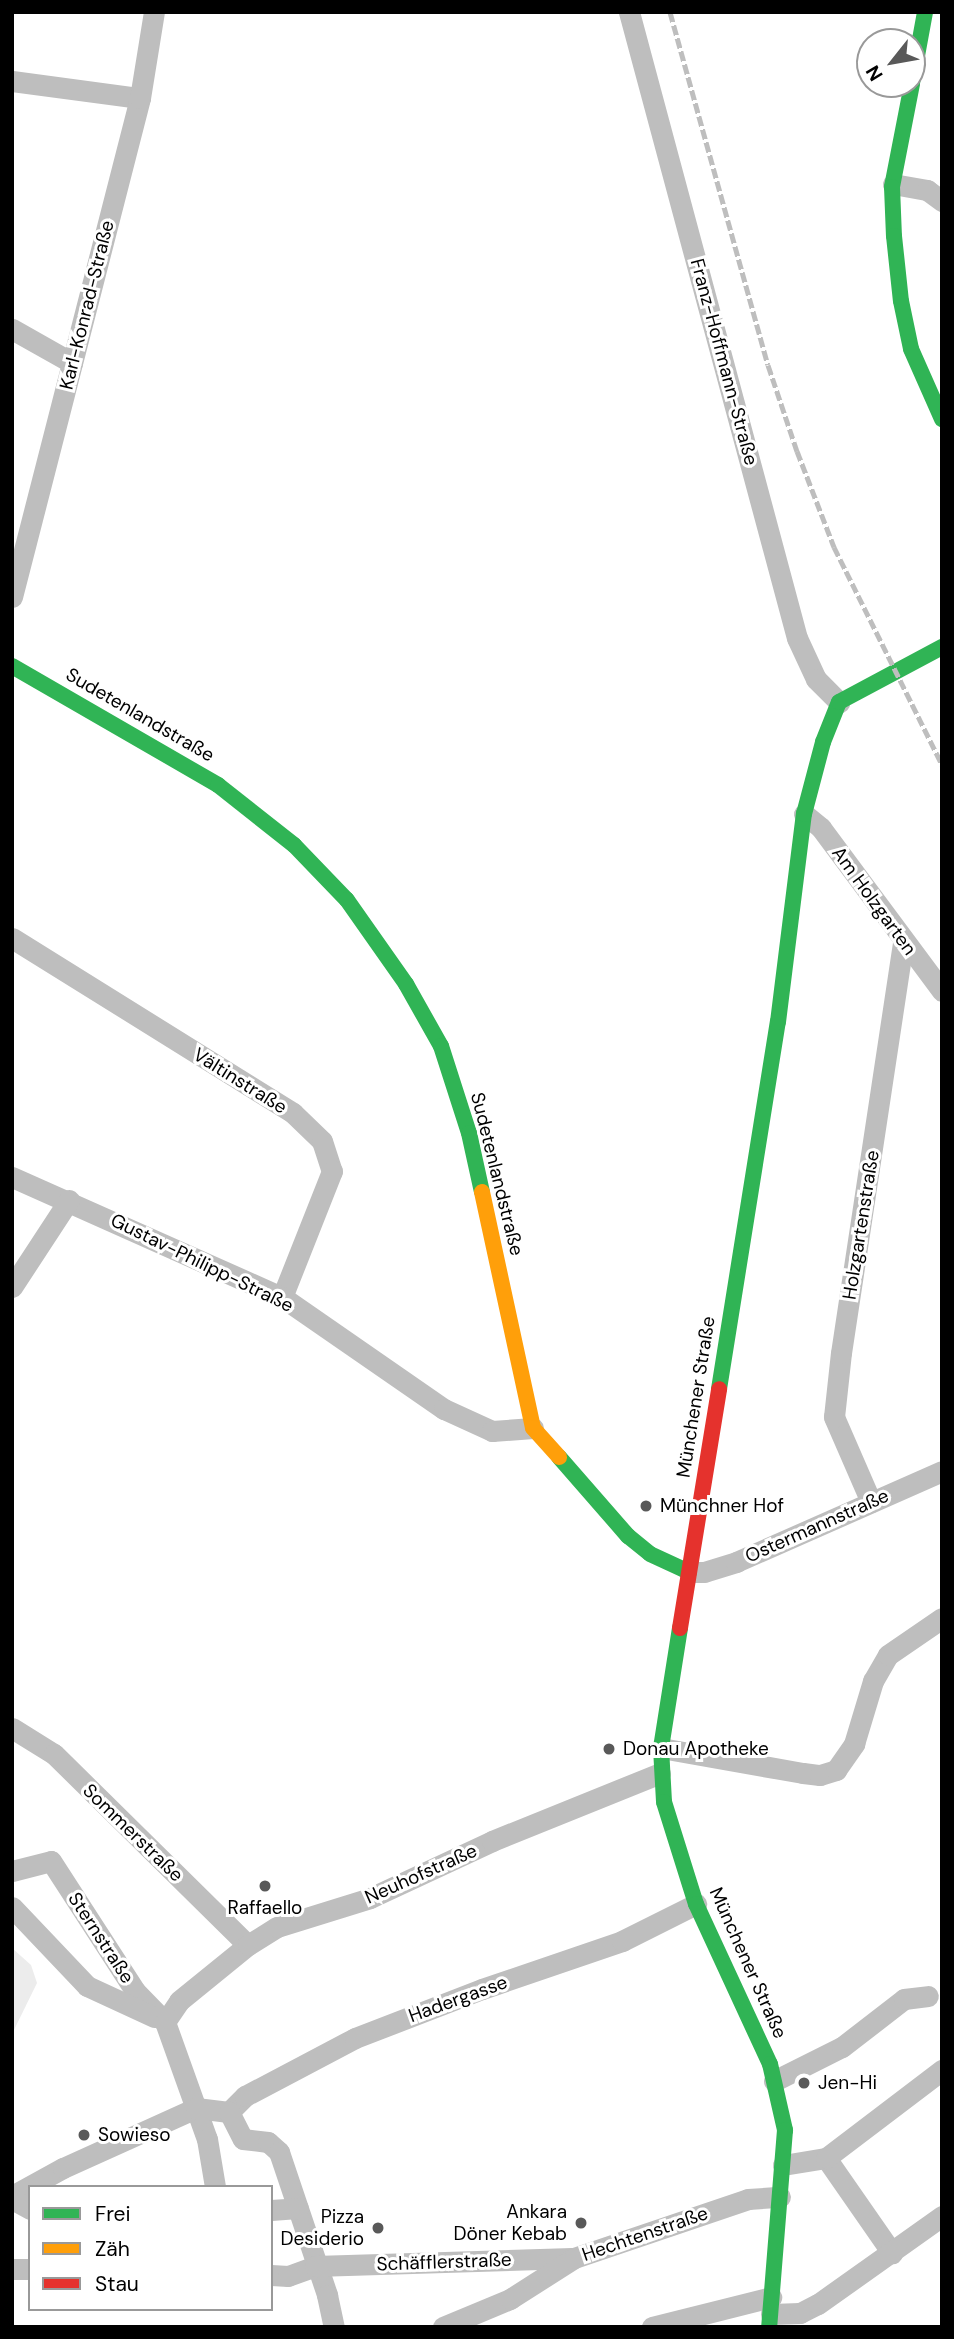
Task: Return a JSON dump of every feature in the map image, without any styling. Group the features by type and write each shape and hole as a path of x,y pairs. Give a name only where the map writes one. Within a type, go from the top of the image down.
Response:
{"main road":[{"path":"909,98 893,184 894,236 901,301 911,349 942,419"},
{"path":"839,702 942,646"},
{"name":"Sudetenlandstraße","path":"12,666 218,785 281,834 347,900 406,984 441,1046 470,1133 533,1428 628,1536 650,1554 689,1572"},
{"name":"Münchener Straße","path":"770,2313 785,2130 766,2055 696,1904 664,1802 660,1773 661,1748 778,1022 804,814 823,742 839,702"}],"street":[{"name":"Karl-Konrad-Straße","path":"12,597 140,98 155,12"},
{"name":"Franz-Hoffmann-Straße","path":"629,12 797,638 816,679 839,702"},
{"path":"12,81 140,98"},
{"path":"893,184 927,190 942,201"},
{"path":"12,329 72,363"},
{"name":"Am Holzgarten","path":"804,814 821,828 942,991"},
{"name":"Vältinstraße","path":"12,938 293,1113 321,1141 332,1171 282,1297"},
{"name":"Holzgartenstraße","path":"871,1502 834,1418 843,1339 903,941"},
{"name":"Gustav-Philipp-Straße","path":"12,1177 69,1200 282,1297 444,1409 492,1431 533,1428"},
{"path":"12,1287 69,1200"},
{"name":"Ostermannstraße","path":"689,1572 720,1569 942,1471"},
{"path":"661,1748 803,1773 820,1775 836,1770 855,1744 873,1681 888,1655 942,1618"},
{"name":"Sommerstraße","path":"12,1728 54,1754 248,1945"},
{"name":"Neuhofstraße","path":"165,2022 179,2001 248,1945 277,1927 370,1898 492,1841 660,1773"},
{"name":"Sternstraße","path":"12,1871 38,1862 51,1861 135,1991 165,2022"},
{"name":"Hadergasse","path":"229,2112 245,2096 355,2038 482,1989 622,1941 696,1904"},
{"path":"12,1907 87,1986 165,2022 207,2139 215,2185"},
{"path":"774,2081 842,2047 904,1999 928,1996"},
{"path":"783,2165 826,2158 942,2070"},
{"path":"33,2185 63,2168 195,2108 229,2112 243,2139 268,2142 279,2152 315,2266 327,2295 334,2327"},
{"path":"826,2158 892,2253"},
{"path":"28,2188 12,2197 28,2208"},
{"name":"Hechtenstraße","path":"443,2327 510,2299 574,2258 748,2199 780,2197"},
{"path":"273,2210 298,2208"},
{"path":"652,2327 770,2313 800,2313 818,2304 942,2216"},
{"name":"Schäfflerstraße","path":"273,2275 288,2276 315,2266 574,2258"}],"shaded area":[{"path":"12,1948 31,1965 37,1983 12,2034"}],"railway":[{"path":"670,12 768,365 797,451 834,547 942,765"}],"traffic: fast":[{"path":"922,28 925,12"},
{"path":"909,98 892,187 894,236 901,301 911,349 942,419"},
{"path":"719,1389 778,1022 804,814 823,742 839,702 942,647"},
{"path":"12,666 218,785 294,845 347,900 406,984 441,1046 469,1133 482,1192"},
{"path":"559,1457 628,1536 650,1554 689,1572"},
{"path":"680,1628 661,1748 664,1802 696,1904 770,2064 785,2130 769,2327"}],"traffic: slow":[{"path":"482,1192 533,1428 559,1457"}],"traffic: jam":[{"path":"680,1628 719,1389"}],"place":[{"name":"Münchner Hof","path":"646,1506"},
{"name":"Donau Apotheke","path":"609,1749"},
{"name":"Raffaello","path":"265,1886"},
{"name":"Jen-Hi","path":"804,2083"},
{"name":"Sowieso","path":"84,2135"},
{"name":"Ankara Döner Kebab","path":"581,2223"},
{"name":"Pizza Desiderio","path":"378,2228"}]}
